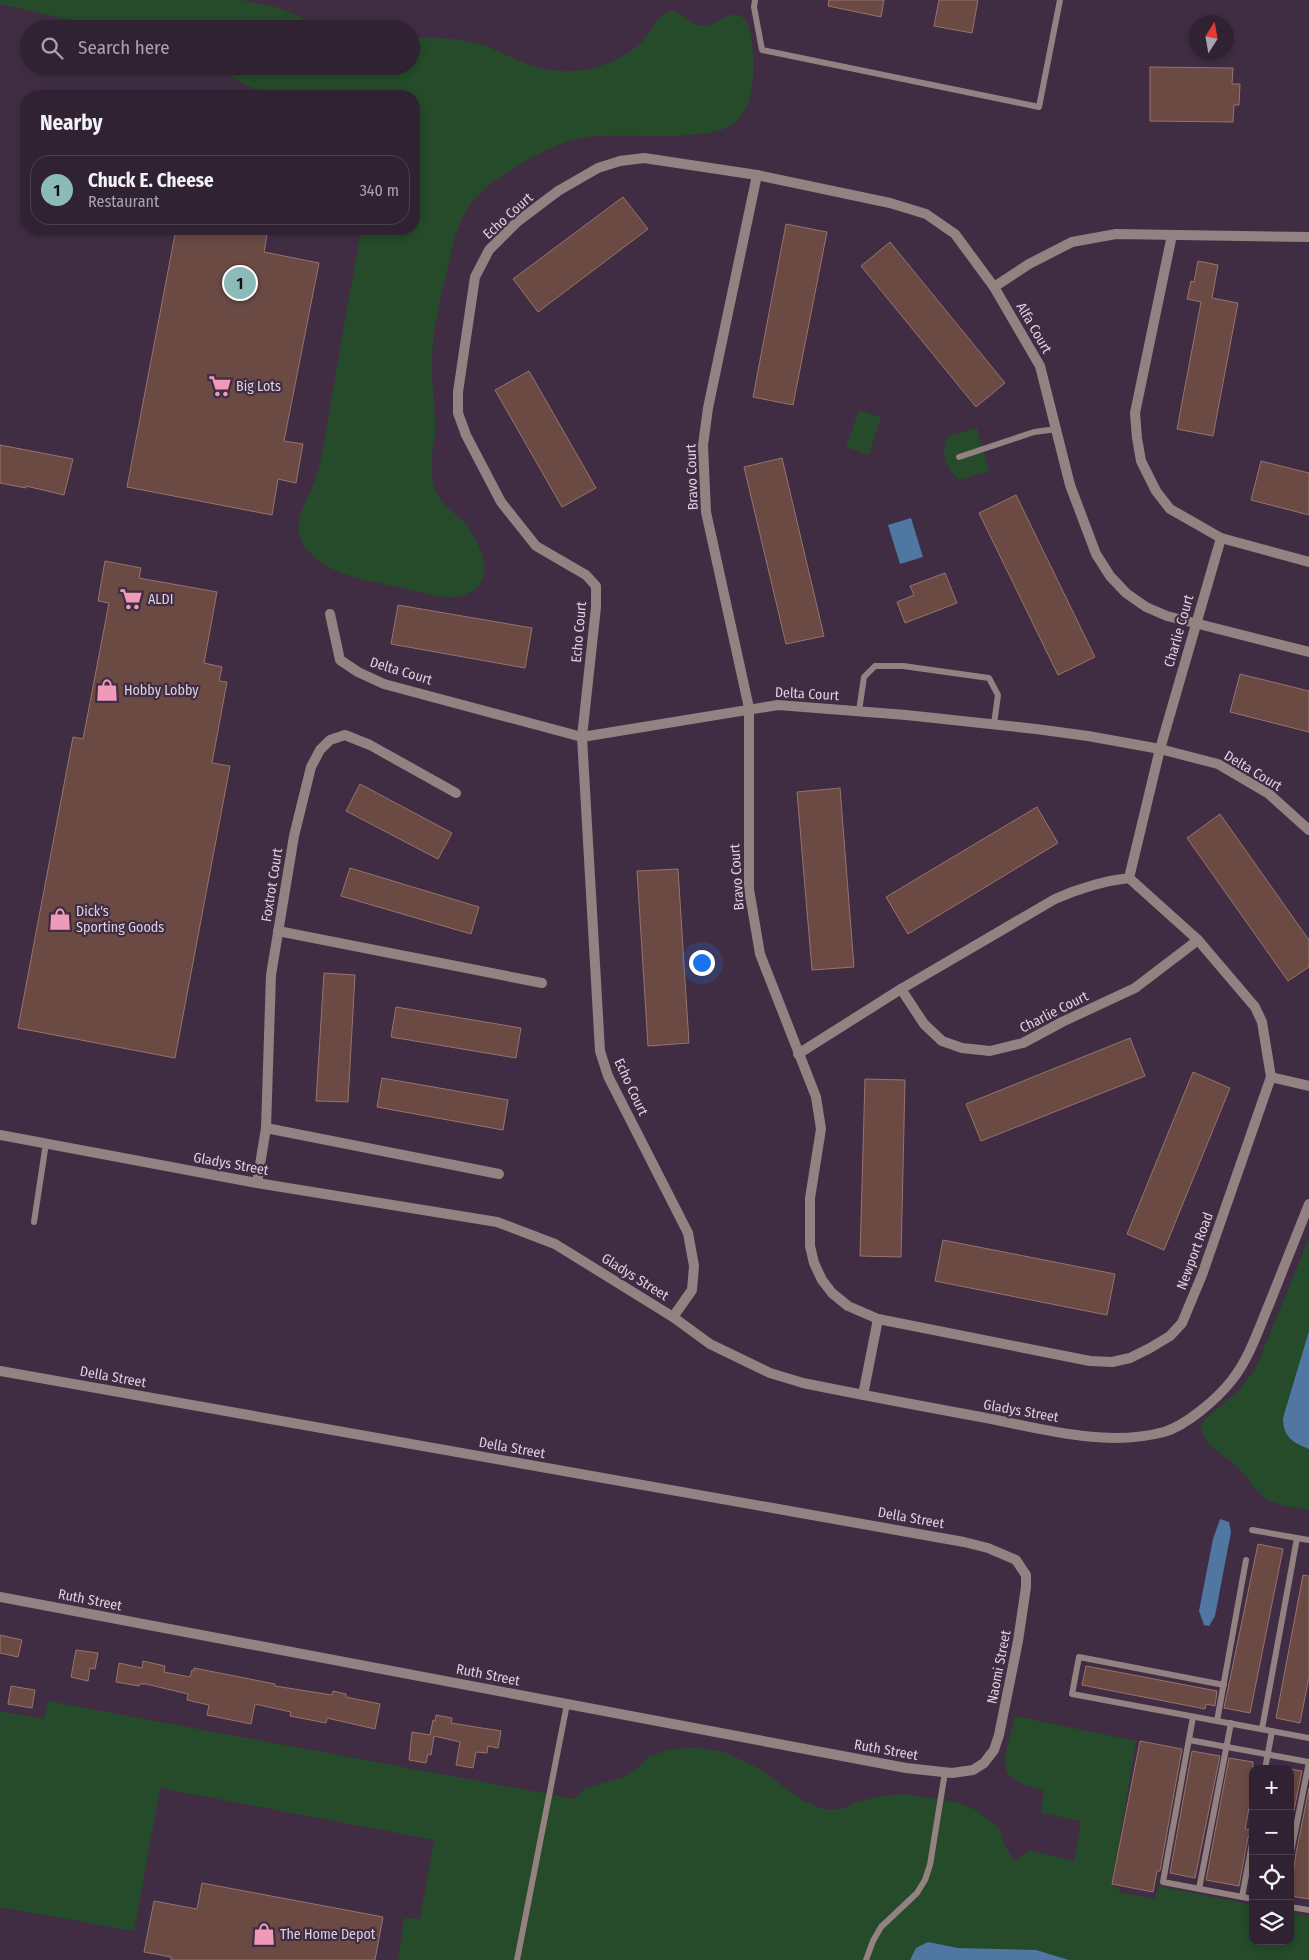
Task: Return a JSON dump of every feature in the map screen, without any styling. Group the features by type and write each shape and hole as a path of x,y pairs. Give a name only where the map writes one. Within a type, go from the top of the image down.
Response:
{"street":[{"name":"Echo Court","path":"673,1316 692,1290 694,1266 688,1233 608,1076 600,1051 582,737 596,607 596,586 586,575 562,559 536,546 501,502 466,435 458,413 458,392 475,277 489,250 516,222 558,191 598,168 620,161 644,158 757,175"},
{"name":"Alfa Court","path":"757,175 890,203 926,214 955,234 994,287 1040,366 1070,485 1096,554 1110,576 1126,593 1146,607 1167,616 1309,652"},
{"name":"Bravo Court","path":"757,175 708,408 703,445 706,512 749,708 749,890 760,954 816,1097 820,1130 810,1198 810,1246 814,1264 822,1280 832,1293 848,1306 878,1318"},
{"path":"994,287 1029,264 1072,242 1116,234 1309,237"},
{"path":"1172,235 1135,414 1136,438 1141,461 1156,491 1170,509 1221,538 1309,562"},
{"name":"Charlie Court","path":"1129,878 1160,749 1221,538"},
{"name":"Delta Court","path":"330,614 340,660 358,672 384,684 582,737 749,708 778,705 994,724 1088,736 1160,749 1218,764 1269,794 1309,830"},
{"name":"Foxtrot Court","path":"257,1183 266,1128 271,975 294,836 311,767 320,750 330,740 345,735 370,745 456,793"},
{"path":"798,1054 901,989 1056,899 1082,887 1103,881 1129,878 1198,940 1255,1007 1262,1022 1271,1077 1309,1086"},
{"path":"278,931 542,984"},
{"name":"Charlie Court","path":"901,989 924,1024 942,1041 962,1048 990,1051 1023,1043 1062,1022 1135,988 1198,940"},
{"name":"Newport Road","path":"878,1318 1076,1358 1112,1362 1130,1358 1170,1336 1182,1324 1202,1276 1271,1077"},
{"path":"266,1128 499,1174"},
{"name":"Gladys Street","path":"0,1135 257,1183 497,1222 555,1244 673,1316 710,1344 770,1373 803,1383 1047,1430 1089,1436 1126,1438 1165,1432 1189,1419 1210,1402 1232,1380 1246,1358 1260,1328 1309,1204"},
{"path":"863,1395 878,1318"},
{"name":"Della Street","path":"0,1371 964,1542 995,1550 1016,1560"},
{"name":"Naomi Street","path":"972,1770 984,1763 994,1750 1003,1718 1018,1642 1026,1587 1026,1575 1016,1560"},
{"name":"Ruth Street","path":"0,1597 906,1768 946,1772 972,1770"}],"lane":[{"path":"755,0 754,7 762,50 1039,107 1060,0"},
{"path":"959,457 1034,432 1057,429"},
{"path":"859,711 864,677 875,666 903,666 989,678 998,695 994,724"},
{"path":"34,1222 46,1143"},
{"path":"1252,1530 1309,1540"},
{"path":"1262,1729 1296,1538"},
{"path":"1217,1721 1246,1560"},
{"path":"1224,1685 1079,1657 1072,1694 1309,1738"},
{"path":"517,1960 567,1704"},
{"path":"1193,1716 1163,1882 1249,1898"},
{"path":"1199,1889 1231,1723"},
{"path":"1266,1765 1272,1731"},
{"path":"1189,1740 1309,1762 1290,1855"},
{"path":"866,1960 881,1927 917,1893 925,1880 930,1865 946,1772"},
{"path":"1242,1897 1250,1855"},
{"path":"1294,1908 1309,1910"}],"green space":[{"path":"0,0 241,0 276,7 307,20 70,20 0,4"},
{"path":"670,11 679,13 701,26 707,26 732,15 738,15 748,25 753,51 752,84 747,106 737,121 725,129 707,133 664,136 597,136 568,141 521,163 491,183 471,203 458,228 436,318 433,340 432,371 435,433 432,472 436,493 443,503 467,526 476,540 484,566 481,582 475,589 465,594 443,597 354,577 322,563 303,544 299,529 300,515 315,481 321,458 360,235 420,235 420,90 257,90 229,75 420,75 420,38 454,39 471,42 540,68 555,71 578,71 619,59 635,48 666,13"},
{"path":"859,410 881,417 869,455 846,447"},
{"path":"977,428 989,471 959,480 947,465 944,454 947,436"},
{"path":"1309,1238 1309,1510 1282,1505 1263,1496 1234,1464 1207,1442 1202,1432 1202,1427 1205,1419 1240,1389 1255,1370"},
{"path":"48,1701 575,1799 585,1788 622,1778 637,1768 649,1756 671,1749 697,1748 724,1752 760,1769 803,1801 824,1809 842,1809 857,1802 880,1796 906,1794 956,1802 976,1810 999,1828 1006,1848 1015,1861 1030,1851 1074,1861 1081,1821 1041,1813 1044,1790 1015,1780 1008,1773 1005,1765 1005,1756 1015,1716 1136,1741 1112,1885 1119,1888 1119,1892 1155,1899 1158,1886 1249,1904 1249,1945 1294,1945 1294,1914 1309,1916 1309,1960 398,1960 404,1918 420,1919 434,1840 160,1788 134,1931 0,1907 0,1711 44,1719"}],"water":[{"path":"911,518 923,557 900,564 888,525"},
{"path":"1309,1331 1309,1449 1294,1442 1287,1435 1283,1425 1283,1418"},
{"path":"1220,1519 1229,1522 1231,1532 1215,1616 1209,1626 1204,1625 1199,1611 1213,1539"},
{"path":"928,1942 958,1948 1036,1950 1069,1960 910,1960 916,1948"}],"building":[{"path":"829,0 884,0 881,17 828,6"},
{"path":"939,0 978,0 972,33 934,26"},
{"path":"1150,67 1233,68 1232,84 1240,84 1239,105 1234,105 1233,122 1150,121"},
{"path":"623,197 648,229 538,312 513,279"},
{"path":"786,224 827,232 793,405 753,397"},
{"name":"Big Lots","path":"175,235 267,235 264,252 319,263 284,441 303,444 296,483 278,479 272,515 127,487"},
{"path":"890,242 1005,383 976,407 861,266"},
{"path":"1198,261 1218,265 1212,298 1238,303 1213,436 1177,429 1201,302 1187,299 1191,281 1194,282"},
{"path":"529,371 596,488 562,507 495,390"},
{"path":"0,445 73,459 64,495 26,486 26,488 0,483"},
{"path":"782,458 824,636 786,644 744,467"},
{"path":"1261,461 1309,473 1309,515 1251,500"},
{"path":"1016,495 1095,657 1058,675 979,513"},
{"path":"105,561 141,568 139,578 217,592 204,663 222,667 219,681 227,682 212,763 230,766 175,1058 18,1028 73,737 83,739 109,603 98,601"},
{"path":"945,573 957,603 905,623 897,602 914,595 910,586"},
{"path":"398,605 532,628 525,668 391,644"},
{"path":"1240,674 1309,691 1309,732 1230,712"},
{"path":"360,784 452,833 438,859 346,811"},
{"path":"840,788 854,967 812,970 797,792"},
{"path":"1037,807 1058,843 908,934 886,897"},
{"path":"1220,814 1309,940 1309,967 1288,981 1187,838"},
{"path":"350,868 479,907 471,934 341,896"},
{"path":"678,869 689,1043 648,1046 637,871"},
{"path":"324,973 355,975 348,1102 316,1101"},
{"path":"396,1007 521,1028 516,1058 391,1037"},
{"path":"1130,1038 1145,1076 981,1141 966,1104"},
{"path":"1193,1072 1230,1088 1164,1250 1127,1234"},
{"path":"382,1078 508,1100 503,1130 377,1107"},
{"path":"865,1079 905,1080 901,1257 860,1256"},
{"path":"943,1240 1115,1274 1107,1315 935,1281"},
{"path":"1258,1544 1283,1549 1250,1713 1224,1708"},
{"path":"1303,1575 1309,1576 1309,1677 1300,1723 1276,1718"},
{"path":"0,1635 22,1640 18,1657 0,1653"},
{"path":"76,1650 98,1653 95,1669 90,1668 88,1681 71,1677"},
{"path":"143,1661 165,1666 164,1672 190,1677 194,1668 275,1684 275,1686 332,1695 333,1691 346,1694 346,1697 380,1704 375,1729 327,1718 326,1723 290,1716 291,1712 255,1704 251,1724 207,1715 209,1705 187,1700 188,1694 146,1684 140,1684 139,1686 116,1682 119,1663 142,1668"},
{"path":"1086,1666 1217,1691 1215,1706 1206,1704 1205,1709 1082,1685"},
{"path":"11,1686 35,1690 32,1708 8,1704"},
{"path":"436,1715 452,1718 451,1723 501,1731 498,1748 488,1746 487,1753 476,1752 473,1768 456,1765 460,1742 434,1736 431,1755 428,1754 426,1763 409,1760 412,1732 430,1735"},
{"path":"1140,1741 1182,1749 1160,1871 1157,1871 1153,1892 1112,1884"},
{"path":"1192,1751 1220,1756 1195,1878 1170,1873"},
{"path":"1229,1758 1253,1762 1253,1765 1249,1765 1249,1808 1245,1829 1249,1830 1249,1836 1239,1886 1206,1880"},
{"path":"1294,1770 1302,1771 1294,1810"},
{"path":"1309,1788 1309,1899 1294,1897 1296,1853"},
{"name":"The Home Depot","path":"202,1883 383,1917 375,1960 171,1960 171,1957 144,1952 154,1901 197,1909"}],"place":[{"name":"Chuck E. Cheese","path":"240,283"},
{"name":"Big Lots","path":"220,386"},
{"name":"ALDI","path":"131,599"},
{"name":"Hobby Lobby","path":"107,690"},
{"name":"Dick's Sporting Goods","path":"60,919"},
{"name":"The Home Depot","path":"264,1934"}]}
